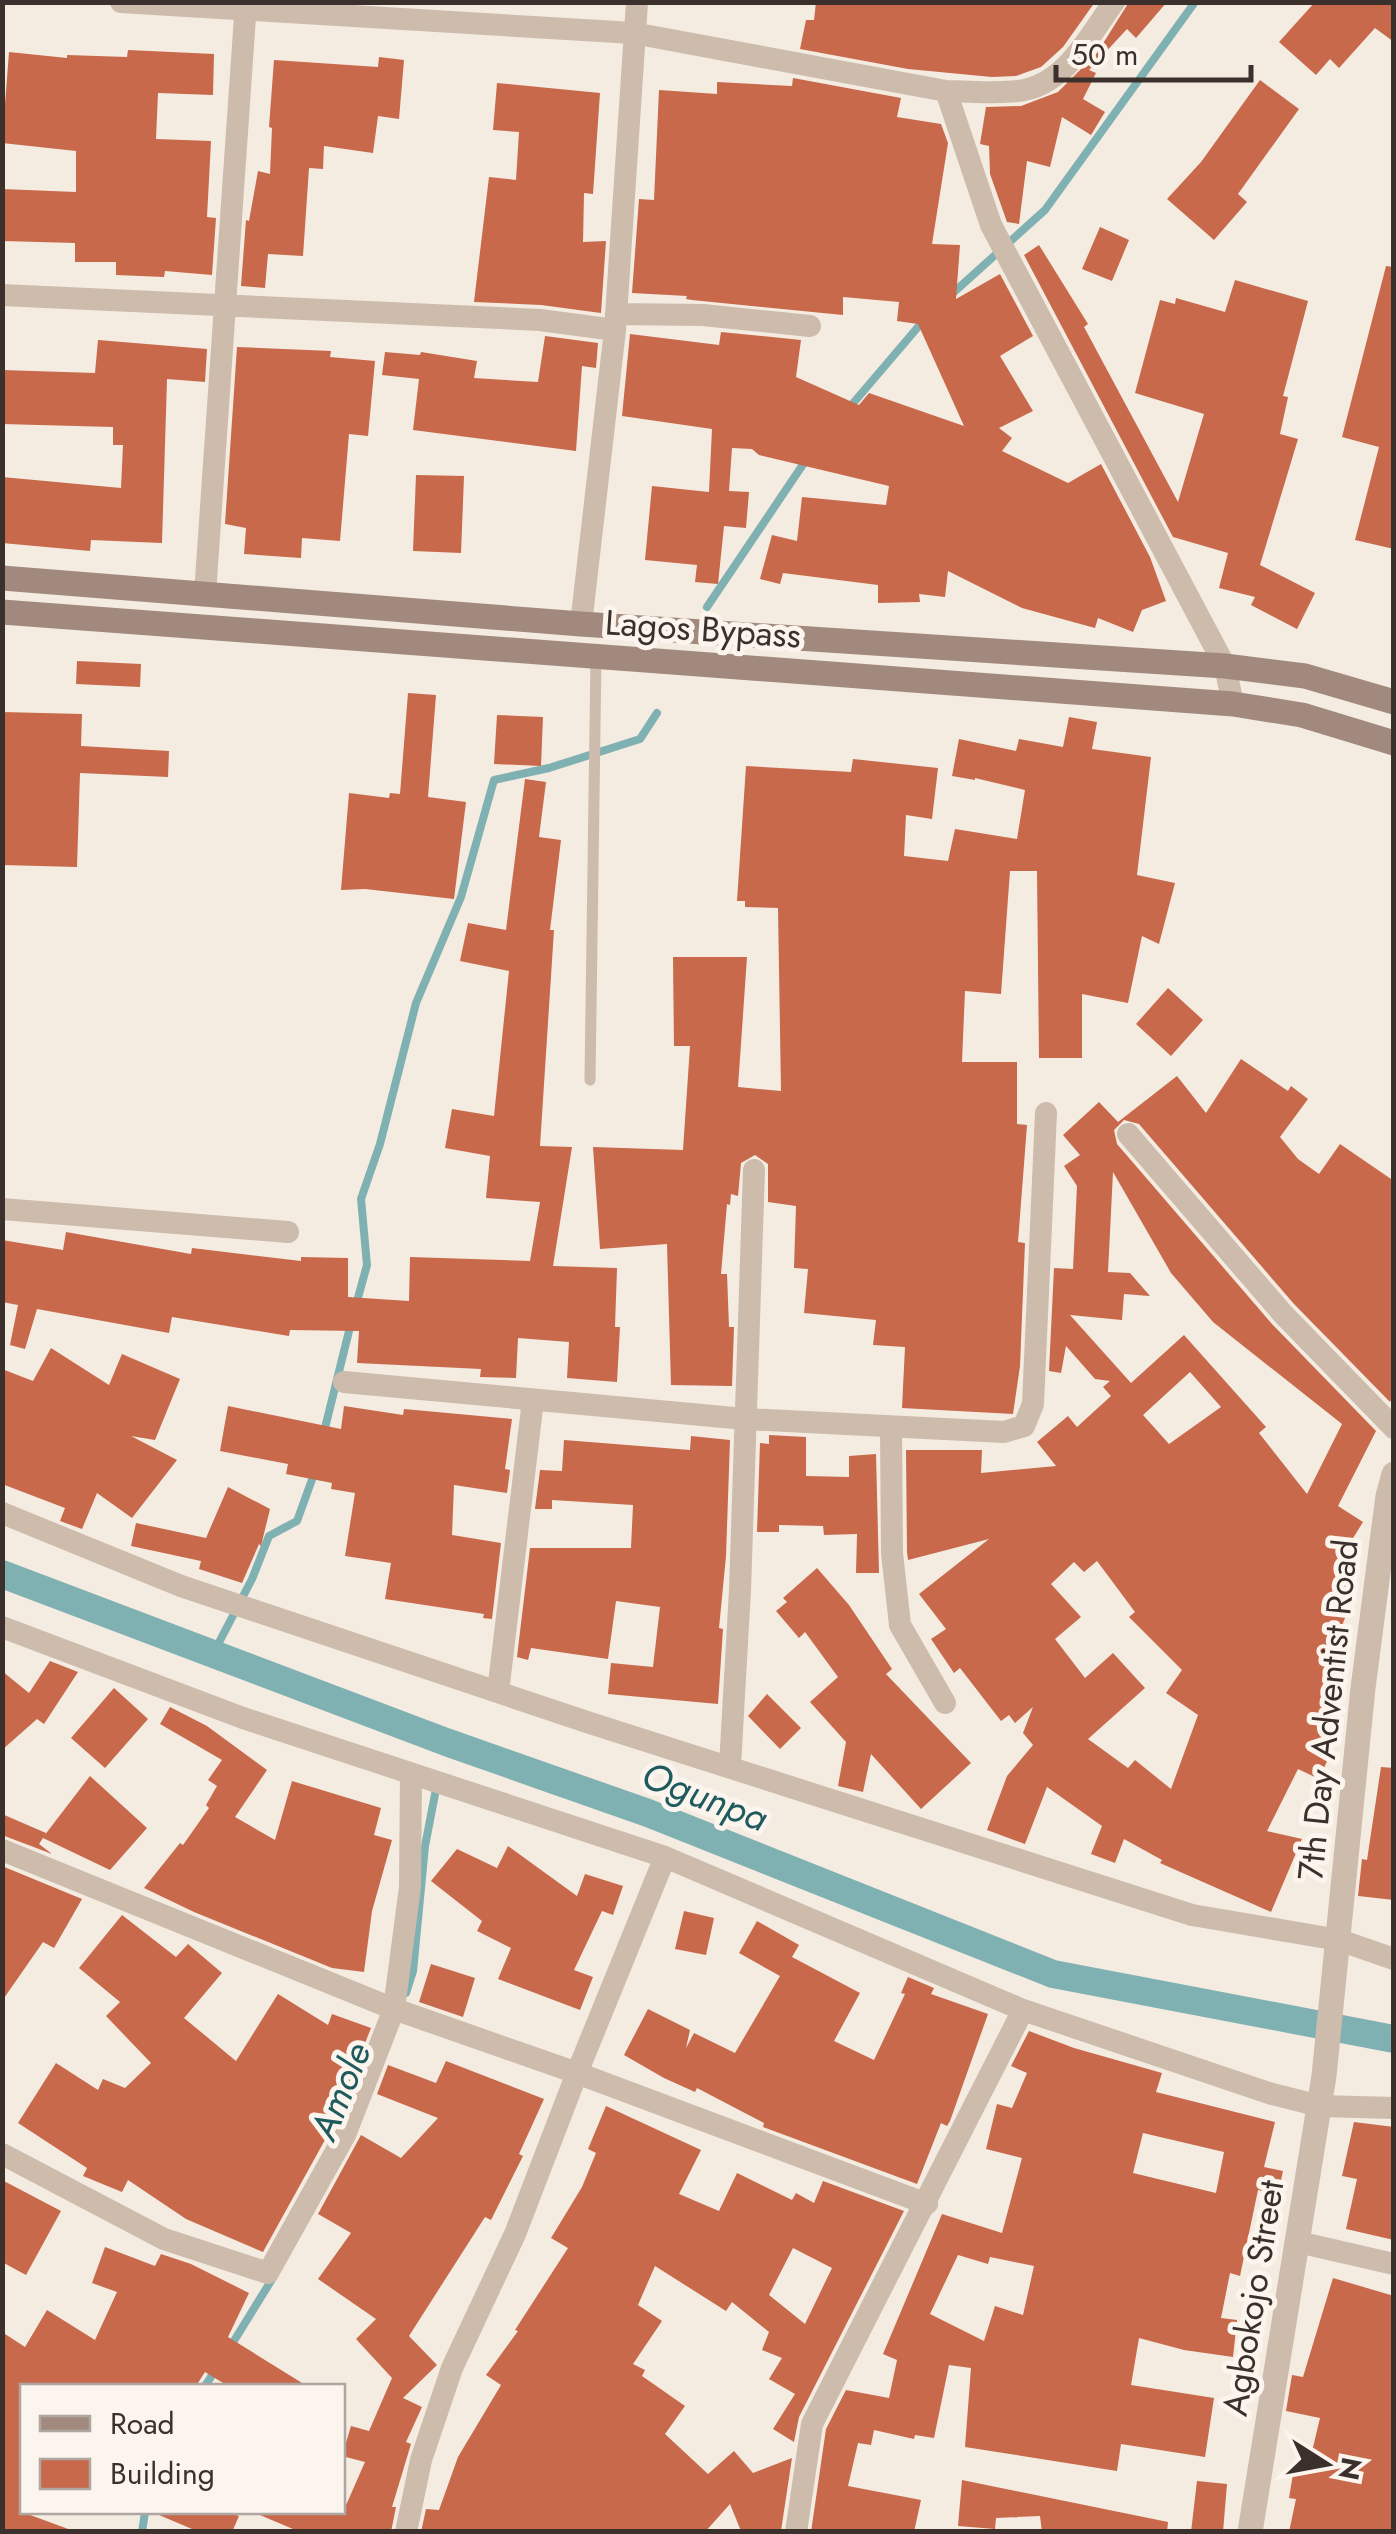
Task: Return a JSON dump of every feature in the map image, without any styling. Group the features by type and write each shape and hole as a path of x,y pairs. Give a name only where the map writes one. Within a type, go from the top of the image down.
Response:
{"main road":[{"name":"Lagos Bypass","path":"2,578 581,624 1225,666 1306,676 1394,702"},
{"name":"Lagos Bypass","path":"2,612 1232,704 1302,714 1394,743"}],"street":[{"path":"121,2 245,6 632,34 946,91 1021,91 1043,84 1065,69 1114,2"},
{"path":"581,624 615,322 637,2"},
{"path":"205,594 245,6"},
{"path":"946,91 990,226 1225,666 1232,704"},
{"path":"2,295 540,320 615,322 703,314 810,326"},
{"path":"344,1382 745,1419 1004,1432 1024,1426 1033,1404 1046,1113"},
{"path":"1128,1134 1283,1314 1394,1428"},
{"path":"730,1766 754,1170"},
{"path":"2,1209 288,1232"},
{"path":"498,1692 533,1400"},
{"path":"891,1427 892,1552 900,1625 945,1703"},
{"name":"7th Day Adventist Road","path":"1324,2076 1363,1688 1392,1490"},
{"path":"2,1513 180,1586 1192,1915 1394,1959"},
{"path":"2,1628 243,1718 665,1858 1023,2010 1272,2094 1320,2106 1394,2108"},
{"path":"2,2154 164,2239 268,2273 345,2135 394,2009 410,1887 411,1774"},
{"path":"2,1850 394,2009 926,2204"},
{"path":"406,2532 421,2460 452,2368 515,2234 665,1858"},
{"path":"796,2532 812,2424 1023,2010"},
{"name":"Agbokojo Street","path":"1250,2532 1324,2076"},
{"path":"1298,2242 1394,2264"}],"lane":[{"path":"590,1080 596,656"}],"building":[{"path":"816,2 1095,2 1063,47 1041,67 1016,76 992,77 908,69 800,49 806,20 814,20"},
{"path":"1129,2 1167,2 1136,38 1127,29 1089,70 1096,73 1083,99 1105,112 1091,135 1062,117 1050,167 1027,161 1019,224 1007,222 990,174 989,146 980,144 986,107 1021,106 1058,92 1097,53"},
{"path":"1315,2 1394,2 1394,42 1375,28 1339,68 1330,59 1316,75 1279,42"},
{"path":"128,50 214,54 213,95 158,93 156,139 211,141 207,217 216,218 212,275 165,271 164,277 116,275 116,262 75,262 75,243 2,241 2,189 76,192 76,151 2,143 9,52 67,58 127,57"},
{"path":"379,57 404,60 399,119 378,116 373,153 324,146 323,169 309,168 303,256 268,254 265,288 241,286 246,220 249,221 258,171 270,174 274,60 378,67"},
{"path":"793,78 901,98 897,117 941,124 948,143 932,244 960,245 956,299 1000,274 1033,336 1000,356 1033,411 999,428 1012,438 1002,451 1068,483 1101,464 1150,557 1166,601 1142,610 1133,632 1098,618 1095,628 1022,608 948,571 945,597 919,594 920,602 878,603 878,585 783,573 780,584 760,579 772,535 797,541 802,497 886,505 889,486 759,455 752,449 732,448 729,491 749,492 746,528 724,526 718,584 695,582 697,565 645,560 652,486 709,492 712,429 622,416 630,334 719,345 721,332 801,340 796,377 859,405 869,393 964,426 918,324 897,321 899,302 843,297 843,315 632,293 639,199 654,200 659,90 717,94 717,82 792,86"},
{"path":"1260,80 1299,109 1238,194 1247,202 1214,240 1167,199 1201,162"},
{"path":"497,83 600,93 593,194 584,193 583,242 606,241 601,313 474,302 489,177 516,180 519,132 493,130"},
{"path":"1100,227 1129,240 1112,281 1082,269"},
{"path":"1039,245 1088,324 1084,327 1178,502 1204,414 1135,393 1160,300 1175,304 1176,298 1225,312 1235,280 1308,301 1283,396 1288,397 1280,434 1298,439 1260,565 1315,593 1297,629 1251,605 1255,597 1219,588 1228,553 1173,537 1024,255"},
{"path":"1386,266 1394,267 1394,549 1355,540 1379,447 1342,437"},
{"path":"545,336 598,343 596,368 582,366 576,451 413,430 419,379 382,375 385,352 421,352 477,361 474,378 538,382"},
{"path":"98,340 207,349 205,382 167,379 162,543 91,540 90,551 2,543 2,477 121,488 123,445 113,445 113,427 2,424 2,370 95,373"},
{"path":"237,347 331,351 330,357 375,361 368,436 349,434 340,541 302,538 301,558 244,554 246,528 225,524"},
{"path":"416,475 464,476 461,553 413,551"},
{"path":"77,661 141,664 140,687 76,684"},
{"path":"408,693 436,695 428,797 466,802 454,899 341,890 349,793 389,798 390,793 400,794"},
{"path":"2,712 82,714 81,746 169,751 168,777 80,773 77,867 2,865"},
{"path":"497,715 543,717 541,766 494,764"},
{"path":"1069,717 1097,722 1092,749 1151,757 1137,875 1175,883 1159,944 1142,936 1128,1003 1082,994 1082,1058 1039,1058 1037,871 1010,871 1001,994 965,991 962,1062 1017,1062 1017,1124 1027,1125 1018,1242 1025,1243 1020,1366 1013,1414 902,1408 905,1347 873,1345 876,1320 804,1313 808,1269 794,1268 796,1206 768,1202 768,1164 755,1155 741,1163 738,1196 731,1194 730,1205 727,1204 721,1274 727,1274 729,1327 734,1327 732,1386 671,1385 667,1244 600,1249 593,1147 683,1150 690,1046 674,1046 673,957 747,957 738,1087 781,1091 778,908 745,907 745,901 737,901 746,766 851,772 853,759 938,768 932,819 906,815 904,856 948,861 955,829 1017,839 1025,790 952,776 959,739 1016,751 1019,739 1063,747"},
{"path":"525,779 546,782 539,837 561,840 550,930 554,930 540,1146 572,1147 553,1266 617,1268 617,1382 567,1378 569,1342 518,1338 516,1378 480,1377 481,1369 357,1363 359,1331 290,1330 289,1336 172,1317 169,1333 37,1309 25,1349 10,1345 18,1305 2,1302 2,1240 63,1250 66,1232 191,1254 192,1248 301,1261 301,1257 348,1258 348,1297 409,1301 410,1257 530,1261 540,1202 486,1198 490,1156 445,1148 452,1109 494,1116 509,971 460,961 468,923 506,930"},
{"path":"1168,988 1203,1020 1171,1056 1136,1024"},
{"path":"1241,1059 1288,1091 1291,1086 1308,1099 1280,1137 1298,1159 1319,1174 1340,1144 1394,1181 1394,1395 1390,1402 1294,1304 1139,1124 1124,1120 1114,1130 1117,1144 1272,1324 1376,1431 1338,1506 1363,1522 1337,1564 1350,1566 1345,1591 1349,1592 1346,1615 1328,1665 1338,1669 1321,1713 1332,1717 1318,1754 1328,1759 1319,1779 1298,1769 1267,1831 1302,1839 1271,1912 1160,1863 1162,1860 1124,1839 1115,1863 1091,1854 1102,1826 1047,1787 1025,1844 987,1830 1007,1776 1033,1745 1023,1733 1033,1707 1015,1723 1009,1715 1001,1721 960,1668 954,1673 931,1639 946,1629 919,1594 989,1539 908,1560 907,1552 906,1450 982,1450 981,1473 1056,1466 1037,1442 1068,1416 1077,1427 1111,1396 1103,1387 1110,1381 1095,1379 1066,1346 1061,1373 1049,1371 1054,1268 1073,1269 1077,1186 1064,1166 1080,1155 1063,1135 1099,1102 1118,1122 1177,1076 1206,1113","holes":["1113,1172 1171,1273 1213,1322 1342,1424 1307,1494 1259,1433 1266,1427 1184,1335 1131,1383 1070,1315 1122,1320 1124,1294 1150,1296 1130,1273 1108,1272","1190,1372 1221,1407 1169,1444 1143,1415","1097,1561 1135,1612 1129,1617 1182,1670 1166,1693 1198,1715 1171,1789 1135,1760 1128,1768 1088,1739 1145,1688 1113,1653 1085,1678 1055,1639 1081,1617 1051,1584 1074,1562 1084,1572"]},
{"path":"51,1348 109,1385 122,1354 180,1379 155,1440 131,1436 177,1460 132,1518 97,1493 82,1529 60,1521 65,1508 2,1484 2,1369 33,1381"},
{"path":"228,1406 341,1429 344,1406 403,1415 404,1409 512,1419 505,1469 510,1470 507,1493 454,1485 452,1535 501,1543 492,1619 483,1618 484,1614 385,1599 391,1563 345,1556 355,1493 331,1489 332,1483 286,1474 288,1464 220,1451"},
{"path":"769,1435 806,1437 806,1476 849,1477 849,1456 876,1454 879,1573 856,1573 857,1534 824,1535 823,1526 779,1525 779,1532 757,1532 760,1443 769,1444"},
{"path":"691,1436 730,1440 718,1704 608,1694 611,1663 653,1667 660,1607 616,1601 608,1659 531,1648 528,1660 517,1657 530,1548 631,1548 633,1505 552,1500 552,1509 535,1509 540,1470 562,1471 564,1440 690,1450"},
{"path":"228,1487 270,1509 261,1546 242,1583 199,1569 201,1561 131,1546 136,1523 206,1538"},
{"path":"817,1568 849,1605 892,1669 886,1674 971,1763 921,1809 871,1754 863,1792 838,1786 846,1742 810,1702 838,1677 805,1632 799,1638 776,1611 787,1602 783,1598"},
{"path":"50,1661 78,1672 44,1724 37,1719 2,1750 2,1671 29,1693"},
{"path":"114,1688 148,1719 105,1768 71,1738"},
{"path":"767,1694 801,1728 780,1749 748,1716"},
{"path":"170,1707 207,1726 267,1770 235,1817 275,1840 292,1781 381,1808 374,1835 392,1840 372,1911 364,1972 332,1968 144,1888 180,1843 183,1845 209,1808 206,1805 217,1786 208,1780 222,1760 160,1724"},
{"path":"1381,1767 1394,1768 1394,1900 1358,1896"},
{"path":"90,1776 147,1828 110,1870 43,1838 39,1844 52,1854 2,1835 2,1814 46,1833 44,1836"},
{"path":"508,1846 577,1896 585,1874 623,1886 613,1915 602,1911 574,1970 593,1977 580,2010 498,1979 511,1948 477,1931 482,1921 431,1881 457,1849 497,1868"},
{"path":"2,1866 82,1899 54,1948 43,1942 2,2001"},
{"path":"684,1911 714,1918 706,1955 675,1949"},
{"path":"122,1915 176,1957 188,1944 222,1973 184,2018 236,2061 278,1994 328,2025 332,2014 371,2028 331,2129 263,2252 186,2219 128,2180 122,2192 83,2176 87,2168 18,2123 56,2063 98,2090 103,2079 125,2088 151,2063 106,2016 120,2002 79,1968"},
{"path":"757,1921 799,1945 792,1957 860,1993 834,2041 874,2060 905,1994 901,1993 908,1977 934,1988 931,1994 988,2014 950,2121 947,2126 941,2123 917,2184 763,2127 764,2123 697,2088 695,2092 664,2078 624,2055 648,2009 690,2030 686,2048 694,2033 735,2053 780,1976 739,1953"},
{"path":"431,1964 475,1978 463,2017 419,2002"},
{"path":"1029,2031 1162,2073 1156,2092 1275,2122 1264,2167 1283,2171 1278,2194 1258,2190 1240,2276 1230,2273 1221,2318 1237,2320 1233,2357 1139,2338 1131,2385 1214,2398 1205,2457 1121,2444 1117,2471 965,2447 971,2368 949,2365 934,2438 915,2435 914,2439 874,2430 871,2445 858,2443 848,2486 921,2500 914,2532 811,2532 826,2429 846,2390 889,2398 897,2360 883,2354 942,2214 1002,2233 1022,2158 986,2149 997,2104 1012,2108 1027,2073 1011,2066","holes":["1143,2133 1224,2152 1216,2193 1133,2173","958,2255 988,2264 990,2257 1034,2266 1023,2315 995,2306 984,2341 930,2314"]},
{"path":"446,2061 544,2099 519,2154 523,2156 491,2220 485,2217 409,2336 437,2365 403,2398 422,2407 406,2442 411,2444 392,2507 396,2507 391,2532 300,2532 258,2514 345,2514 365,2462 345,2457 351,2426 369,2431 392,2378 356,2339 376,2319 318,2279 351,2233 318,2214 361,2135 401,2158 438,2118 377,2094 388,2065 436,2083"},
{"path":"606,2106 701,2150 679,2194 719,2211 737,2173 792,2200 796,2193 814,2203 823,2181 904,2211 799,2417 794,2442 773,2429 795,2394 769,2379 782,2358 762,2350 769,2332 732,2302 726,2311 655,2266 638,2305 662,2321 633,2364 645,2370 642,2376 685,2406 665,2434 708,2474 734,2451 753,2473 792,2458 781,2531 741,2531 730,2504 705,2532 421,2532 426,2509 439,2510 458,2457 501,2385 486,2375 518,2331 515,2330 568,2248 551,2238 582,2187 596,2153 588,2149","holes":["793,2248 832,2268 805,2324 769,2295"]},
{"path":"1354,2122 1394,2127 1394,2240 1346,2229 1357,2179 1342,2176"},
{"path":"2,2180 61,2211 26,2275 2,2262"},
{"path":"105,2247 155,2266 161,2254 191,2264 249,2293 228,2337 304,2384 225,2384 205,2372 197,2384 20,2384 20,2514 71,2530 2,2532 2,2332 25,2347 47,2310 95,2340 117,2292 92,2283"},
{"path":"1333,2278 1394,2296 1394,2532 1289,2532 1296,2499 1289,2498 1295,2462 1309,2464 1320,2418 1286,2411 1292,2375 1303,2377"},
{"path":"962,2480 1168,2522 1167,2532 1042,2532 1040,2516 996,2518 995,2529 958,2526"},
{"path":"1197,2481 1227,2484 1223,2532 1191,2532"},
{"path":"157,2514 239,2516 232,2532 199,2532"}],"waterway":[{"path":"953,293 1045,210 1195,2"},
{"path":"849,408 924,320"},
{"path":"707,607 808,457"},
{"path":"356,1305 367,1265 361,1199 380,1144 416,1003 461,897 494,780 549,768 640,739 657,713"},
{"path":"323,1436 351,1323"},
{"path":"213,1654 252,1579 269,1536 297,1521 314,1474"},
{"name":"Ogunpa","path":"2,1574 446,1742 648,1813 1053,1974 1394,2039"},
{"name":"Amole","path":"406,1993 413,1971 425,1846 437,1784"},
{"name":"Amole","path":"229,2349 274,2276"},
{"name":"Amole","path":"206,2384 216,2369"},
{"name":"Amole","path":"142,2532 145,2514"}]}
